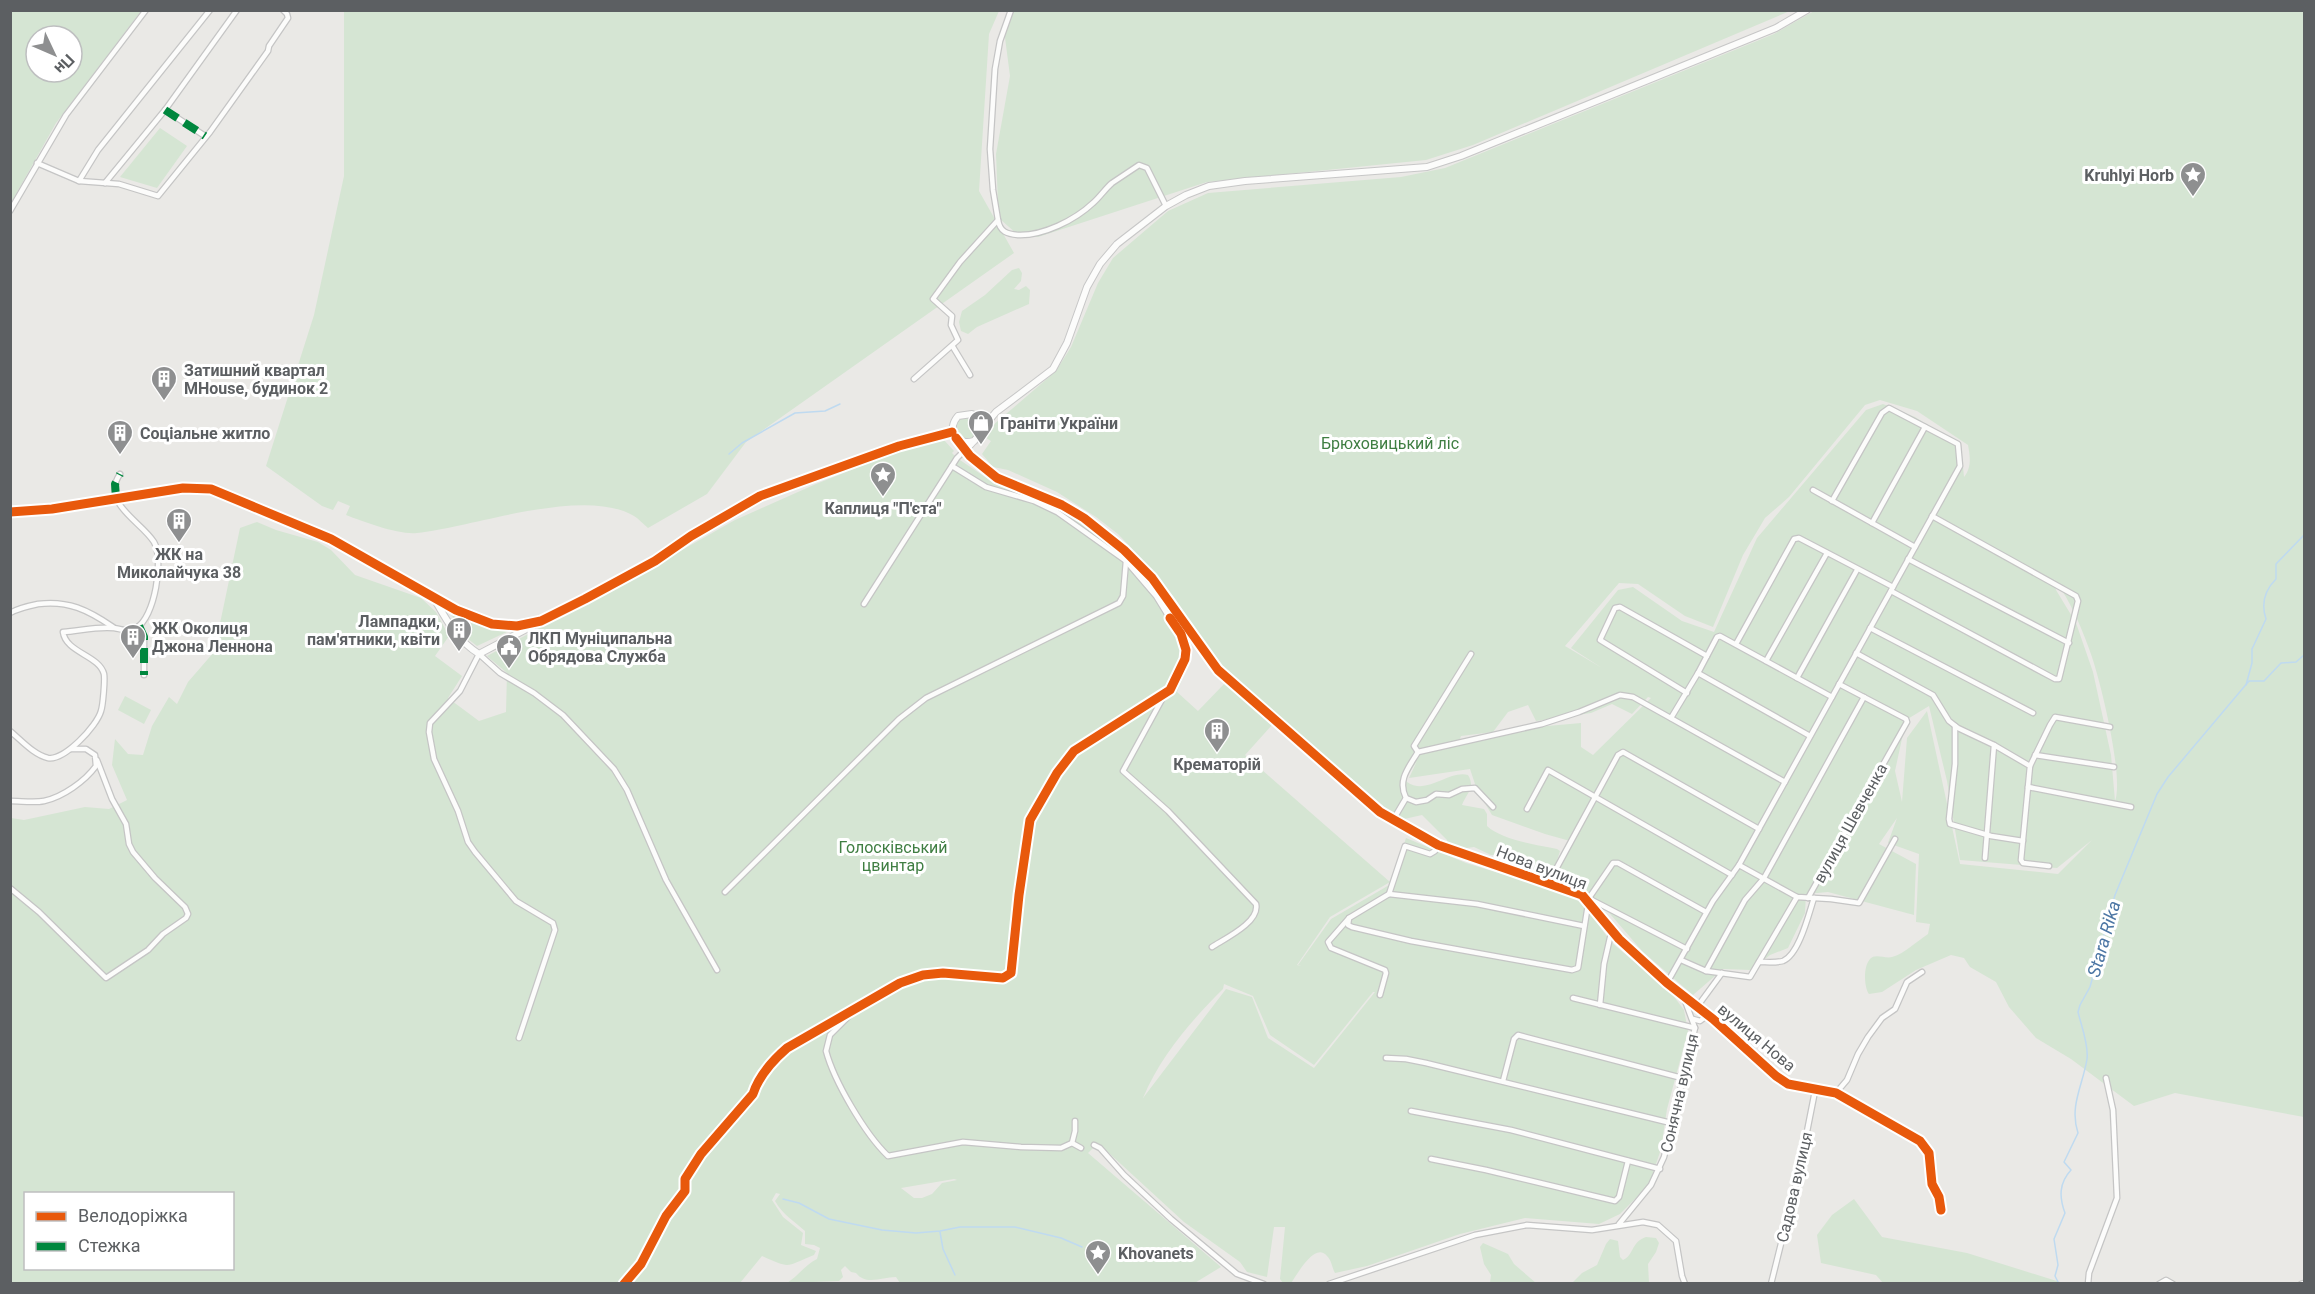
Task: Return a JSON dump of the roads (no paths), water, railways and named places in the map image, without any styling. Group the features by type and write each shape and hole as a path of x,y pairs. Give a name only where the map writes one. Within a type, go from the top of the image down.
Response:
{"street":[{"path":"10,210 74,103 146,10"},
{"path":"79,181 98,150 210,10"},
{"path":"105,183 165,110 237,10"},
{"path":"37,163 79,181 119,184 158,196 210,132 262,60 286,22 287,14 283,10"},
{"path":"1011,10 1000,41 995,69 990,149 993,190 1000,228 1004,232 1022,235 1040,233 1078,214 1092,204 1110,184 1139,165 1147,168 1166,206"},
{"path":"864,604 952,466 996,412 1053,369 1067,343 1087,286 1100,264 1117,244 1166,206 1209,186 1245,181 1427,167 1461,156 1765,33 1807,10"},
{"path":"165,110 205,136"},
{"path":"914,379 958,340 951,325 952,316 933,299 960,262 998,220"},
{"path":"952,346 970,375"},
{"path":"1667,983 1706,912 1739,865 1960,466 1958,444 1889,408 1882,413 1832,501"},
{"path":"974,441 964,443 954,435 952,424 958,416 972,414 983,417 996,412"},
{"path":"972,414 980,421 981,430"},
{"path":"1872,523 1925,427"},
{"path":"519,1038 555,930 553,922 516,901 468,842 458,811 437,767 429,732 430,723 460,691 478,654 655,561 691,536 760,496 899,446 954,435"},
{"name":"Нова вулиця","path":"954,435 969,456 997,478 1062,505 1083,518 1124,550 1163,593 1218,670 1380,812 1438,845 1549,882 1587,898 1619,939 1700,1013"},
{"path":"624,1284 641,1264 666,1216 685,1191 686,1179 701,1154 753,1094 757,1082 772,1061 795,1043 900,983 923,975 943,973 1004,978 1008,976 1012,969 1013,943 1030,820 1057,773 1074,751 1166,693 1172,687 1185,659 1185,643 1155,596 1126,561 1057,512 1034,501 986,487 952,466"},
{"path":"10,613 28,606 62,603 84,609 113,627 126,631 139,626 148,616 154,600 158,555 154,542 121,507 116,497 116,484 120,474"},
{"path":"10,512 52,509 183,488 211,489 331,539 435,599 477,620 517,626 542,621"},
{"path":"1814,490 1915,547"},
{"path":"1736,644 1794,539 1799,538 2055,679 2059,679 2078,601 2076,596 1932,516"},
{"path":"1767,661 1827,553"},
{"path":"1908,559 2069,643"},
{"path":"725,892 899,719 926,698 1120,602 1123,596 1126,561"},
{"path":"1797,678 1857,570"},
{"path":"435,599 455,633 466,645 500,673 534,693 562,715 614,769 627,790 666,880 717,970"},
{"path":"1687,693 1601,641 1600,637 1615,608 1620,607 1707,656"},
{"path":"139,626 143,630 144,637 144,675"},
{"path":"10,731 33,750 46,757 57,757 71,749 92,727 101,711 104,675 100,667 76,650 63,637 63,632 113,627"},
{"path":"1870,628 2033,713"},
{"path":"1671,718 1717,637 1720,636 1832,697"},
{"path":"1857,653 1933,695 1949,721 1955,726 2030,766"},
{"path":"1418,752 1414,746 1471,654"},
{"path":"1698,673 1810,736"},
{"path":"1706,971 1745,900 1764,878 1864,697 1839,684"},
{"path":"1166,693 1123,771 1168,811 1256,904 1257,912 1250,922 1212,947"},
{"path":"1493,807 1475,789 1462,789 1449,795 1436,794 1427,800 1416,802 1406,798 1401,789 1406,771 1418,752 1542,724 1620,695 1633,697 1785,782"},
{"name":"вулиця Шевченка","path":"1722,973 1750,977 1797,897 1808,897 1907,722 1906,719 1864,697"},
{"path":"2049,866 2022,863 2030,766 2055,717 2110,727"},
{"path":"1955,726 1955,764 1950,824 2023,841"},
{"path":"1985,858 1994,745"},
{"path":"10,888 39,912 106,978 148,950 163,934 186,918 188,914 133,852 129,844 126,824 112,799 91,750 71,749"},
{"path":"1549,882 1618,755 1623,752 1759,829"},
{"path":"2035,755 2114,767"},
{"path":"10,801 45,801 67,792 91,773 97,760"},
{"path":"1527,809 1548,770 1732,875"},
{"path":"2028,787 2131,807"},
{"path":"1392,820 1406,798"},
{"path":"1808,897 1859,903 1895,839"},
{"path":"1389,894 1405,846 1430,854 1438,845"},
{"path":"1349,918 1348,925 1352,927 1412,942 1572,970 1578,968 1587,898 1613,863 1618,863 1706,912"},
{"path":"1739,865 1797,897"},
{"path":"1380,995 1385,970 1328,945 1329,938 1349,918 1389,894 1477,904 1584,926"},
{"path":"1587,898 1687,949"},
{"path":"1759,962 1784,961 1792,954 1814,898"},
{"path":"1600,1005 1604,964 1612,929"},
{"path":"1573,998 1695,1028 1700,1013 1722,973 1706,971 1681,960"},
{"path":"1836,1093 1847,1080 1868,1037 1882,1018 1895,1009 1908,982 1922,972"},
{"path":"1684,996 1693,1019 1700,1013"},
{"path":"862,1005 837,1026 826,1044 826,1051 861,1123 888,1156 963,1142 1021,1147 1066,1147 1072,1143 1075,1121"},
{"path":"1689,1010 1700,1013"},
{"name":"вулиця Нова","path":"1700,1013 1711,1017 1776,1076 1788,1084 1815,1091 1836,1093 1920,1141 1929,1152 1932,1184 1939,1197 1941,1210"},
{"name":"Сонячна вулиця","path":"1618,1224 1651,1185 1660,1169 1695,1028 1693,1019"},
{"path":"1503,1081 1514,1039 1518,1035 1682,1078"},
{"path":"1386,1058 1406,1059 1503,1081 1671,1123"},
{"path":"2088,1284 2089,1273 2117,1198 2113,1110 2106,1078"},
{"name":"Садова вулиця","path":"1770,1284 1800,1167 1815,1091"},
{"path":"1411,1111 1511,1130 1660,1169"},
{"path":"1072,1143 1081,1148"},
{"path":"1094,1145 1100,1148 1124,1175 1172,1219 1237,1274 1264,1284"},
{"path":"1431,1159 1613,1201 1617,1201 1619,1197 1628,1161"},
{"path":"1329,1284 1345,1281 1475,1235 1527,1225 1592,1230 1618,1224 1643,1222 1658,1225 1676,1241 1685,1284"},
{"path":"2159,1284 2166,1280 2173,1284"}],"waterway":[{"path":"729,454 742,443 795,413 825,411 840,404"},
{"path":"2246,685 2252,663 2252,649 2266,619 2265,598 2276,579 2276,564 2304,535"},
{"name":"Stara Rika","path":"2059,1284 2055,1276 2058,1265 2054,1239 2065,1213 2061,1190 2071,1170 2064,1162 2078,1133 2076,1105 2087,1059 2086,1041 2078,1012 2090,987 2115,895 2157,794 2168,777 2249,681 2264,681 2281,663 2296,662 2304,655"},
{"path":"783,1199 799,1203 829,1219 882,1230 916,1233 960,1227 1015,1227 1061,1238 1082,1247"},
{"path":"940,1232 943,1249 955,1275"}],"place":[{"name":"Kruhlyi Horb","path":"2193,198"},
{"name":"Затишний квартал MHouse, будинок 2","path":"164,402"},
{"name":"Граніти України","path":"981,446"},
{"name":"Соціальне житло","path":"120,456"},
{"name":"Каплиця \"П'єта\"","path":"883,498"},
{"name":"ЖК на Миколайчука 38","path":"179,544"},
{"name":"Лампадки, пам'ятники, квіти","path":"459,653"},
{"name":"ЖК Околиця Джона Леннона","path":"133,660"},
{"name":"ЛКП Муніципальна Обрядова Служба","path":"509,670"},
{"name":"Крематорій","path":"1217,754"},
{"name":"Khovanets","path":"1098,1276"}],"park label":[{"name":"Брюховицький ліс","path":"1390,443"},
{"name":"Голосківський цвинтар","path":"893,856"}]}
